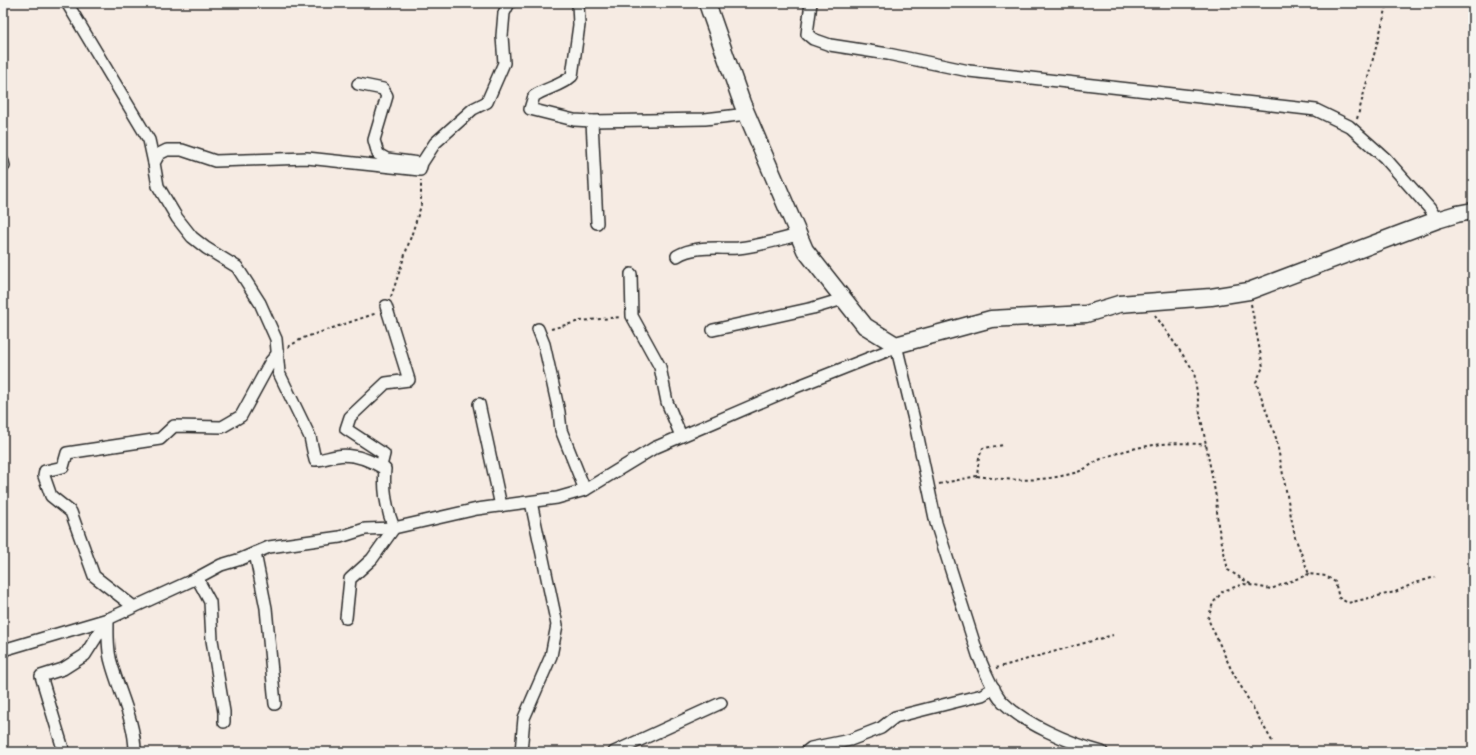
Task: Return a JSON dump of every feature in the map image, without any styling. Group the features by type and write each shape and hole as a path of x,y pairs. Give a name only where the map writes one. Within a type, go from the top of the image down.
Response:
{"street":[{"path":"67,3 149,140 158,186 177,218 192,237 206,248 237,266 260,303 276,339 279,373 310,437 315,460 325,460 338,456 353,456 370,460 385,469 383,489 387,512 394,528"},
{"path":"421,167 435,143 448,130 473,109 487,102 504,63 502,36 504,13 509,3"},
{"path":"578,3 579,25 572,76 565,82 544,90 534,96 530,109 574,120 705,119 747,114"},
{"path":"706,3 747,114 805,250 865,326 896,344 936,523 978,656 985,671 999,697 1011,710 1079,746 1102,752"},
{"path":"811,3 807,34 813,39 830,45 888,54 969,71 1316,110 1349,126 1385,158 1437,220"},
{"path":"358,84 383,90 387,96 374,140 378,154 387,159 421,167"},
{"path":"592,120 597,223"},
{"path":"154,163 159,154 166,150 182,150 215,161 307,158 421,167"},
{"path":"1456,214 1473,202"},
{"path":"3,650 108,619 197,578 221,565 269,547 340,537 365,529 394,528 477,509 557,498 585,490 613,474 642,454 796,387 887,351 896,344 991,319 1086,314 1119,304 1212,297 1249,291 1437,220 1456,214 1473,211"},
{"path":"677,256 682,252 706,248 738,248 798,235"},
{"path":"631,274 632,316 660,366 667,402 681,436"},
{"path":"713,330 814,308 843,299"},
{"path":"381,466 384,454 346,429 350,417 386,383 409,380 386,306"},
{"path":"538,329 544,344 561,430 585,490"},
{"path":"134,607 94,576 71,512 52,496 44,476 45,471 63,467 67,453 160,439 174,426 222,427 241,416 271,361 278,353"},
{"path":"479,404 501,506"},
{"path":"528,752 522,747 524,718 551,656 557,625 531,502"},
{"path":"346,618 350,578 372,559 394,528"},
{"path":"255,553 266,608 275,704"},
{"path":"197,578 210,602 212,640 224,722"},
{"path":"64,752 41,676 63,669 84,655 108,619"},
{"path":"108,619 110,660 123,696 135,742 135,752"},
{"path":"806,752 811,748 857,738 881,728 895,717 982,695 994,688"},
{"path":"614,752 721,704"}],"path":[{"path":"1356,121 1387,6 1378,3"},
{"path":"278,353 303,338 381,311 390,301 421,206 421,167"},
{"path":"1249,291 1263,367 1256,382 1276,438 1295,537 1308,574"},
{"path":"1147,302 1194,371 1216,497 1218,525 1228,570 1252,585"},
{"path":"538,329 554,330 580,321 632,316"},
{"path":"928,486 977,476 1030,480 1056,477 1076,473 1100,460 1120,452 1162,444 1206,445"},
{"path":"977,476 979,457 984,448 1004,445"},
{"path":"1272,741 1231,670 1208,619 1213,603 1224,591 1244,584 1271,588 1308,574 1326,576 1334,582 1339,598 1348,603 1395,592 1415,582 1435,577"},
{"path":"985,671 1113,635"}]}
